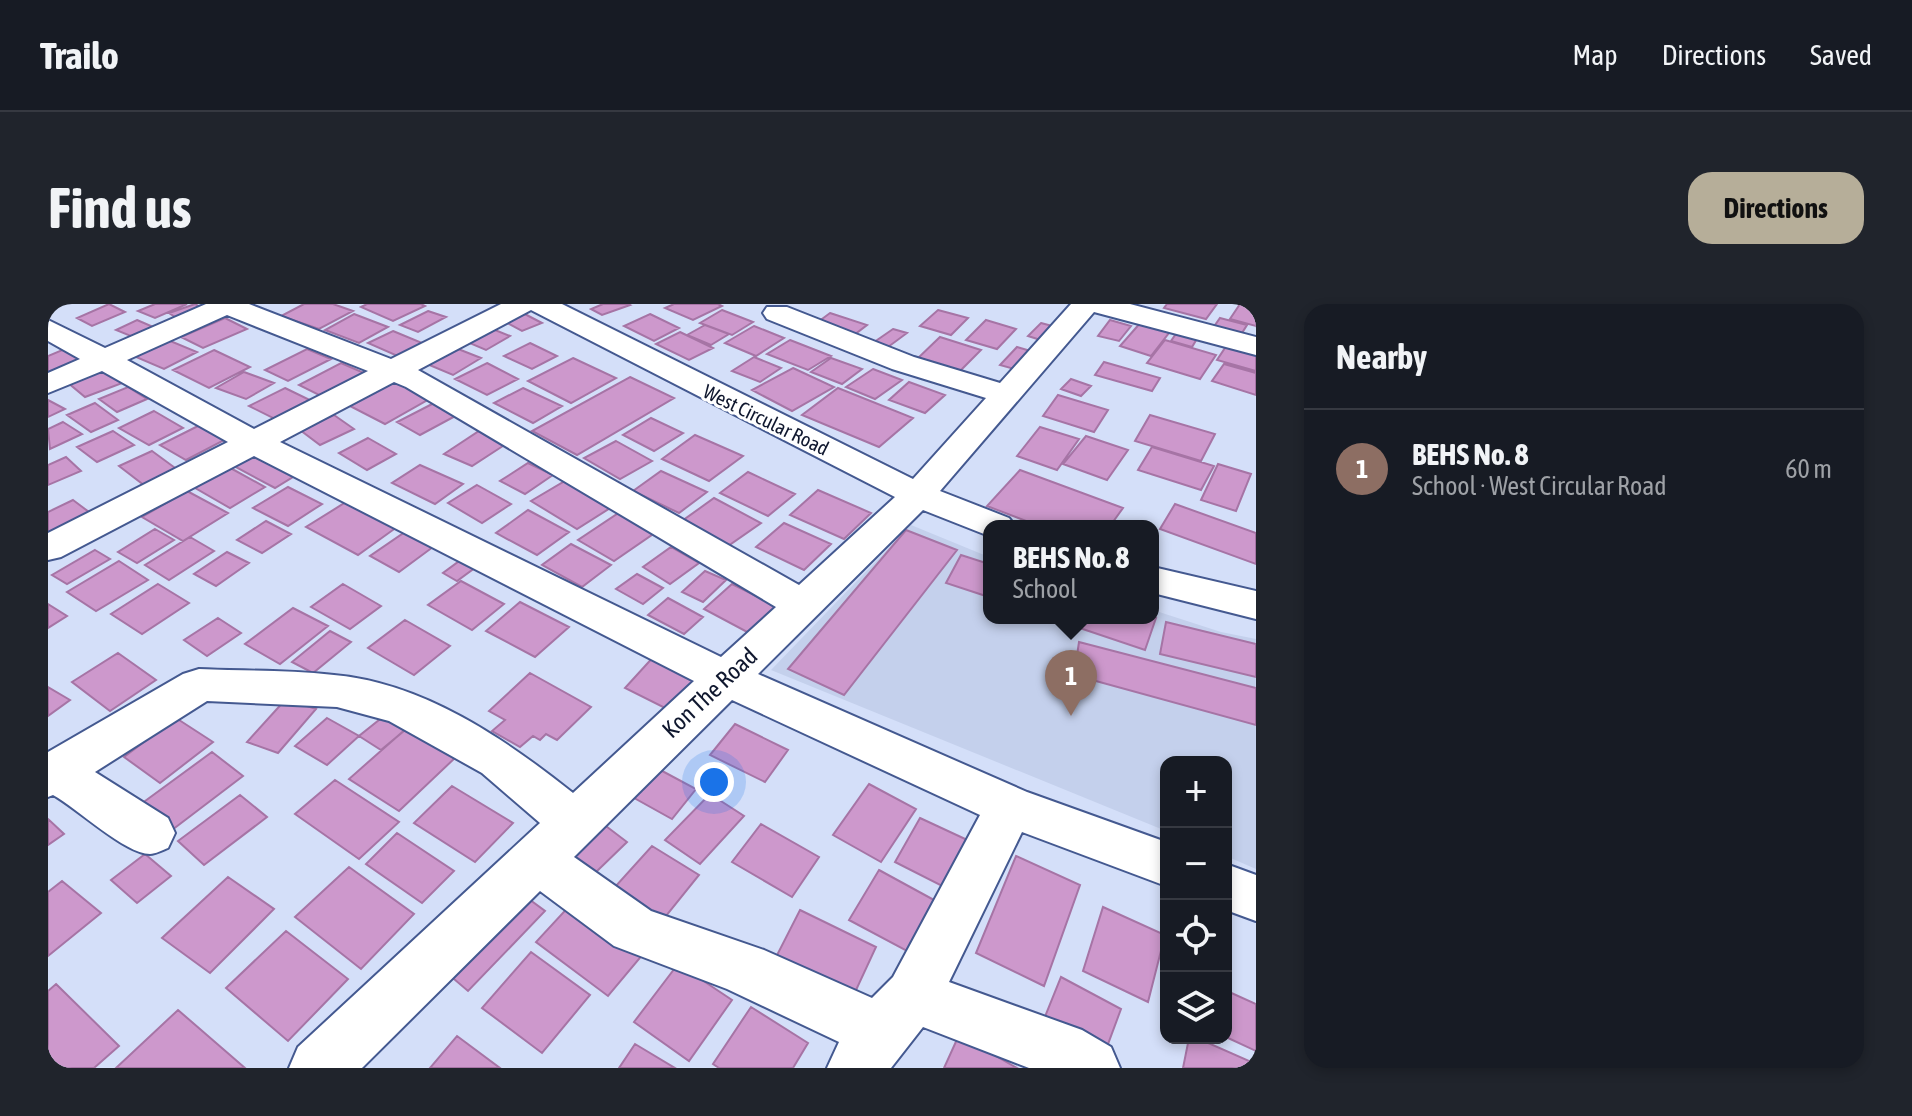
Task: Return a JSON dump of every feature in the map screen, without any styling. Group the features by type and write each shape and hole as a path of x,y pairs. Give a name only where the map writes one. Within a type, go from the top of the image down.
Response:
{"street":[{"path":"48,384 227,304 392,369 574,469 803,605"},
{"path":"48,548 522,304"},
{"name":"West Circular Road","path":"540,304 918,495 983,521"},
{"name":"Kon The Road","path":"319,1068 918,495 1086,304"},
{"path":"1098,304 1256,346"},
{"path":"777,313 903,363 1007,395"},
{"path":"48,329 251,441 725,678 1010,806 1160,862"},
{"path":"1159,581 1256,605"},
{"path":"50,774 199,685 337,691 403,708 499,760 556,841 633,929 744,969 883,1031 1061,1051 1090,1068"},
{"path":"50,774 83,788 150,833"},
{"path":"883,1031 1010,806"},
{"path":"1232,889 1256,898"}],"shaded area":[{"path":"911,525 983,555 983,624 1159,624 1159,612 1221,632 1256,639 1256,869 1232,859 1232,756 1160,756 1160,829 771,670"}],"building":[{"path":"109,304 125,312 92,326 77,318"},
{"path":"155,304 187,304 155,318 138,311"},
{"path":"195,304 207,311 181,321 169,313"},
{"path":"304,304 333,304 353,311 319,329 281,316"},
{"path":"367,304 425,306 393,321 361,307"},
{"path":"603,304 630,305 602,315 591,309"},
{"path":"674,304 722,306 693,320 665,308"},
{"path":"1167,304 1217,304 1206,319 1164,308"},
{"path":"1240,304 1256,307 1256,326 1230,319"},
{"path":"722,310 753,322 732,335 700,323"},
{"path":"938,310 968,318 951,335 920,326"},
{"path":"428,311 446,317 418,332 400,325"},
{"path":"519,311 542,323 522,331 500,319"},
{"path":"830,313 867,325 850,338 814,325"},
{"path":"354,314 388,327 359,343 325,330"},
{"path":"650,314 679,328 654,341 624,326"},
{"path":"225,318 247,329 203,348 181,337"},
{"path":"1220,318 1247,325 1240,336 1213,328"},
{"path":"137,320 158,329 138,339 116,330"},
{"path":"986,320 1016,329 997,349 966,340"},
{"path":"1110,320 1131,326 1119,341 1098,336"},
{"path":"1142,321 1172,329 1151,356 1120,346"},
{"path":"1041,323 1060,328 1047,342 1028,336"},
{"path":"705,325 729,334 711,345 687,335"},
{"path":"485,326 510,336 486,350 460,339"},
{"path":"754,326 784,338 756,356 725,343"},
{"path":"893,329 907,333 884,350 870,345"},
{"path":"393,331 427,345 402,358 368,343"},
{"path":"1178,331 1198,337 1192,347 1171,341"},
{"path":"680,332 713,348 689,360 656,344"},
{"path":"940,337 981,350 959,372 917,359"},
{"path":"163,338 197,352 164,369 129,354"},
{"path":"790,340 831,356 808,370 767,354"},
{"path":"1165,340 1216,355 1200,379 1147,363"},
{"path":"530,343 557,356 532,369 504,356"},
{"path":"448,345 481,358 453,375 420,361"},
{"path":"1227,345 1256,353 1256,371 1217,360"},
{"path":"1017,347 1034,352 1018,370 1000,365"},
{"path":"67,348 93,360 48,381 48,356"},
{"path":"307,349 331,359 288,381 265,370"},
{"path":"214,350 250,367 209,388 173,370"},
{"path":"754,357 781,368 760,382 732,371"},
{"path":"573,358 616,378 571,403 528,381"},
{"path":"831,358 862,369 842,384 811,372"},
{"path":"1104,362 1160,378 1152,391 1095,375"},
{"path":"341,363 371,376 327,399 299,385"},
{"path":"487,363 518,379 487,395 455,379"},
{"path":"1224,364 1256,373 1256,395 1212,381"},
{"path":"108,368 125,382 85,397 67,382"},
{"path":"793,368 834,387 792,411 752,390"},
{"path":"873,369 902,380 875,399 846,387"},
{"path":"244,372 274,383 246,399 216,388"},
{"path":"630,377 674,398 577,455 532,431"},
{"path":"1071,379 1091,386 1081,396 1061,389"},
{"path":"393,380 431,398 385,424 346,404"},
{"path":"909,382 945,395 925,413 889,400"},
{"path":"128,387 147,399 117,412 99,399"},
{"path":"285,388 318,404 281,422 249,406"},
{"path":"523,388 562,406 533,423 494,403"},
{"path":"838,388 913,418 879,447 802,415"},
{"path":"1058,395 1108,410 1094,432 1043,416"},
{"path":"48,400 65,409 48,417"},
{"path":"438,401 461,413 420,435 397,422"},
{"path":"95,403 118,420 91,432 67,415"},
{"path":"154,411 183,428 149,445 119,428"},
{"path":"334,415 354,429 320,445 300,430"},
{"path":"1150,415 1215,434 1201,461 1135,441"},
{"path":"651,418 683,433 654,451 623,435"},
{"path":"63,422 82,434 50,449 48,429"},
{"path":"206,422 232,436 186,460 160,445"},
{"path":"1040,427 1079,439 1057,470 1017,456"},
{"path":"113,431 134,445 97,462 77,447"},
{"path":"479,431 506,444 472,466 444,454"},
{"path":"695,435 743,456 709,481 662,459"},
{"path":"1086,436 1128,450 1107,480 1063,464"},
{"path":"368,438 396,454 367,470 339,453"},
{"path":"616,441 652,461 620,479 584,458"},
{"path":"1152,447 1214,466 1201,490 1138,470"},
{"path":"259,450 301,472 275,488 232,465"},
{"path":"152,451 182,473 149,489 119,466"},
{"path":"66,457 81,471 48,485 48,465"},
{"path":"528,463 553,475 525,494 500,481"},
{"path":"1218,464 1251,474 1236,511 1201,500"},
{"path":"225,465 265,487 230,508 190,485"},
{"path":"420,465 463,484 435,504 392,483"},
{"path":"1020,470 1123,508 1114,520 1023,520 987,506"},
{"path":"661,471 707,492 679,513 633,491"},
{"path":"748,472 795,494 768,516 720,493"},
{"path":"570,478 615,505 577,529 531,501"},
{"path":"477,485 511,504 482,523 448,503"},
{"path":"288,487 322,504 288,526 253,508"},
{"path":"818,490 871,513 844,539 790,515"},
{"path":"187,491 228,513 183,541 142,517"},
{"path":"714,498 761,523 728,546 682,521"},
{"path":"73,500 97,518 48,537 48,512"},
{"path":"346,502 397,527 358,555 306,527"},
{"path":"1175,504 1256,533 1256,564 1160,529"},
{"path":"528,510 569,532 537,555 496,533"},
{"path":"623,510 659,530 614,561 578,540"},
{"path":"266,521 291,534 262,553 237,540"},
{"path":"784,523 831,544 804,570 756,547"},
{"path":"155,529 174,540 137,563 118,552"},
{"path":"906,530 957,550 844,695 788,669"},
{"path":"405,532 433,547 399,572 370,556"},
{"path":"190,537 214,551 169,580 145,565"},
{"path":"571,544 611,565 582,587 542,565"},
{"path":"671,547 699,563 670,584 643,567"},
{"path":"95,550 110,559 67,584 52,575"},
{"path":"227,552 249,563 216,586 194,574"},
{"path":"961,555 983,562 983,595 946,583"},
{"path":"462,559 476,567 457,581 443,573"},
{"path":"119,561 148,580 96,611 67,592"},
{"path":"705,571 726,580 703,602 682,592"},
{"path":"637,574 663,588 643,604 616,589"},
{"path":"461,581 504,604 472,630 428,605"},
{"path":"158,584 189,603 142,634 111,614"},
{"path":"343,584 381,606 350,629 311,607"},
{"path":"732,584 776,606 749,633 704,609"},
{"path":"668,598 703,617 684,634 648,615"},
{"path":"520,602 569,627 535,657 486,631"},
{"path":"48,604 67,616 48,628"},
{"path":"293,608 328,626 280,664 245,644"},
{"path":"218,618 241,633 207,656 184,640"},
{"path":"405,620 450,646 414,675 368,648"},
{"path":"1166,622 1256,644 1256,677 1160,654"},
{"path":"1068,624 1154,624 1145,650"},
{"path":"330,631 351,642 313,673 292,662"},
{"path":"1079,642 1256,688 1256,725 1074,675"},
{"path":"118,653 156,680 110,711 72,682"},
{"path":"656,654 699,674 669,710 625,688"},
{"path":"530,673 591,707 557,740 546,734 540,740 533,736 520,747 492,731 505,720 489,711"},
{"path":"48,687 70,700 48,716"},
{"path":"286,699 316,709 278,753 247,742"},
{"path":"384,716 405,730 381,750 359,736"},
{"path":"176,718 213,742 160,783 124,757"},
{"path":"327,718 359,736 327,765 295,746"},
{"path":"735,724 788,750 765,782 710,755"},
{"path":"408,727 457,756 399,811 349,779"},
{"path":"212,752 243,776 172,830 141,804"},
{"path":"651,765 696,789 672,819 627,794"},
{"path":"335,780 399,822 359,859 295,814"},
{"path":"869,784 916,809 881,862 833,835"},
{"path":"452,786 513,823 475,862 414,823"},
{"path":"710,794 744,816 700,864 665,840"},
{"path":"240,795 267,817 204,865 178,841"},
{"path":"594,817 627,842 593,875 558,849"},
{"path":"920,818 976,844 952,891 895,862"},
{"path":"48,819 64,834 48,845"},
{"path":"761,824 819,857 792,897 732,862"},
{"path":"397,833 454,871 422,903 366,864"},
{"path":"652,846 699,875 662,921 614,888"},
{"path":"145,854 171,876 137,903 111,880"},
{"path":"1016,856 1080,885 1044,986 976,953"},
{"path":"349,867 414,914 361,969 295,917"},
{"path":"879,870 934,900 907,951 849,920"},
{"path":"228,877 274,909 210,973 162,938"},
{"path":"62,881 101,913 48,956 48,892"},
{"path":"518,891 545,911 468,991 441,968"},
{"path":"573,902 644,953 608,996 536,942"},
{"path":"1103,907 1160,933 1160,955 1148,1002 1083,971"},
{"path":"800,910 876,947 851,1001 774,961"},
{"path":"286,931 348,979 288,1041 226,988"},
{"path":"531,952 590,995 542,1053 482,1008"},
{"path":"678,964 732,1000 689,1061 634,1022"},
{"path":"1061,977 1121,1009 1101,1063 1040,1029"},
{"path":"56,984 119,1046 94,1068 48,1068 48,991"},
{"path":"1232,993 1256,1004 1256,1051 1232,1040"},
{"path":"751,1007 808,1043 793,1068 719,1068 713,1064"},
{"path":"178,1010 245,1068 116,1068"},
{"path":"959,1035 1017,1068 944,1068"},
{"path":"457,1036 500,1068 430,1068"},
{"path":"635,1044 675,1068 619,1068"},
{"path":"1188,1044 1211,1044 1256,1064 1256,1068 1183,1068"}],"place":[{"name":"BEHS No. 8","path":"1071,716"}]}
